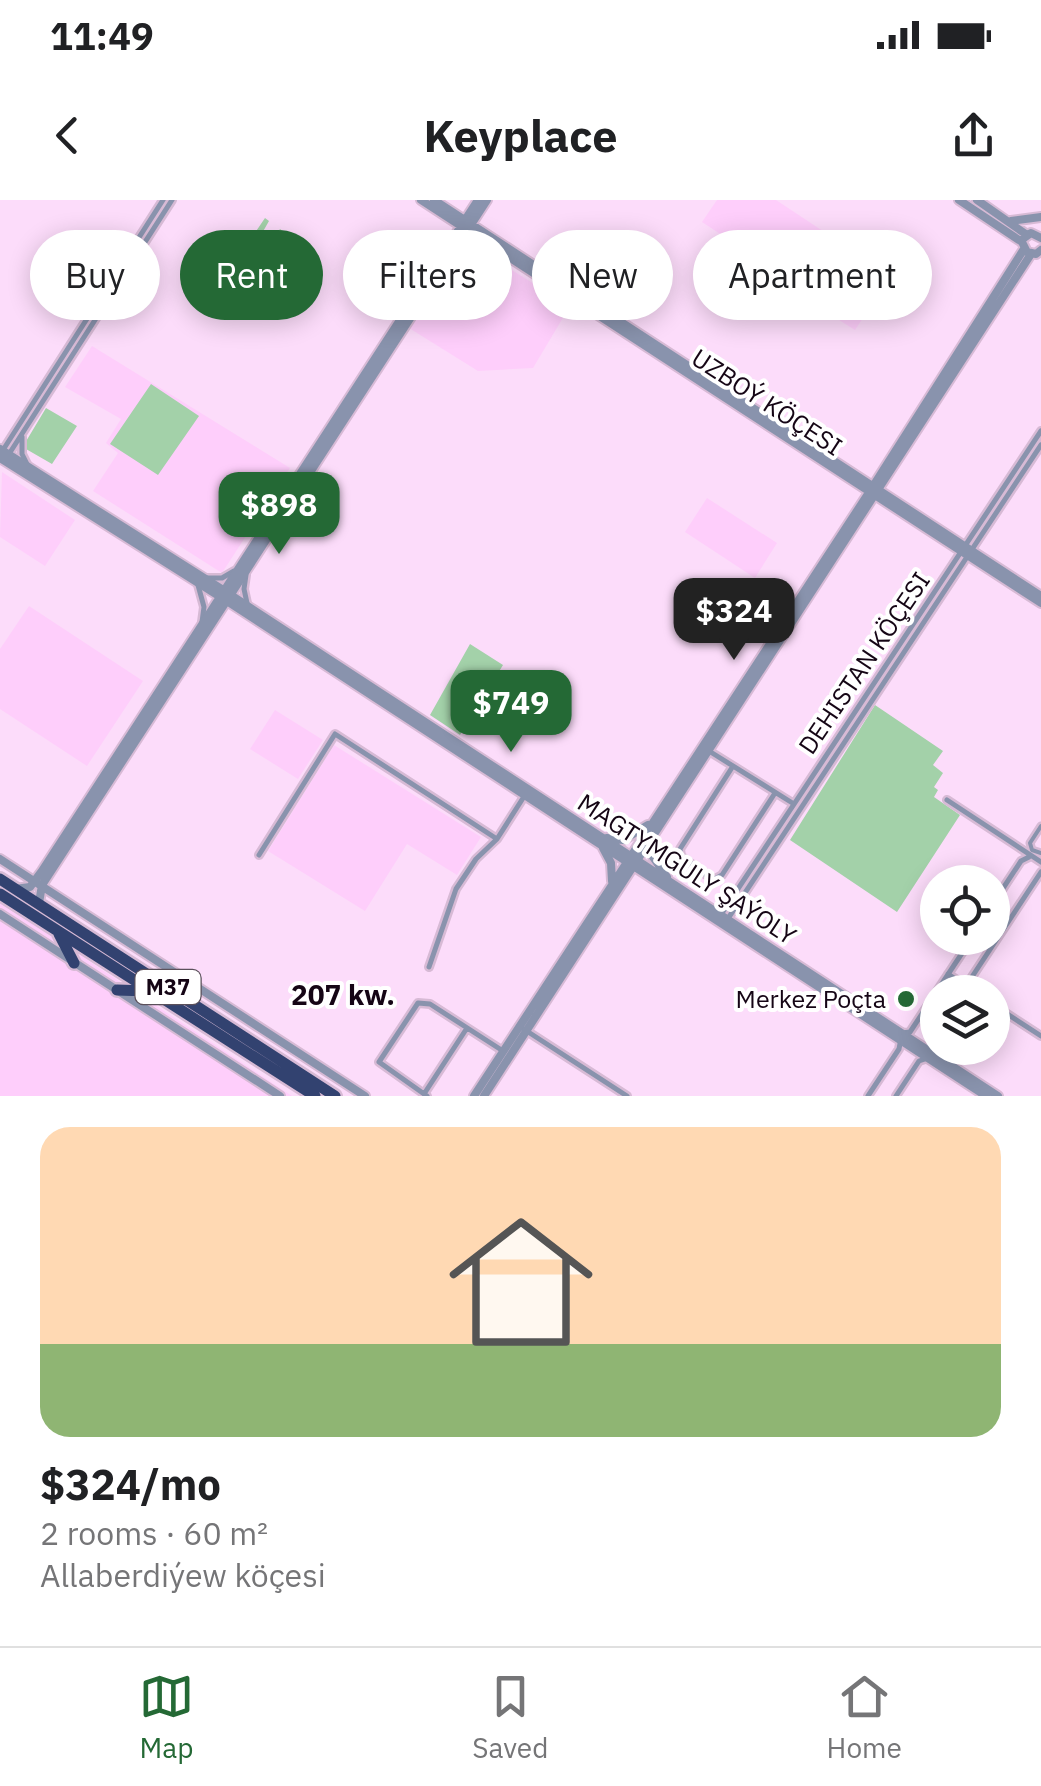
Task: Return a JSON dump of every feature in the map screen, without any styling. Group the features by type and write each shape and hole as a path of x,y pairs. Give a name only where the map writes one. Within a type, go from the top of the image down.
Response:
{"highway":[{"name":"M37","path":"0,879 335,1096"},
{"name":"M37","path":"0,894 315,1096"},
{"path":"56,930 74,963"},
{"path":"117,990 148,991"}],"street":[{"path":"2,455 163,200"},
{"path":"2,455 23,433 172,200"},
{"name":"UZBOÝ KÖÇESI","path":"421,200 466,225 1041,600"},
{"name":"UZBOÝ KÖÇESI","path":"434,200 466,225"},
{"path":"466,225 478,200"},
{"path":"15,889 38,883 466,225 487,200"},
{"path":"960,200 1033,241"},
{"path":"976,200 1033,241"},
{"path":"484,1096 610,888 654,837 710,751 1033,241 1041,219 1008,221"},
{"name":"DEHISTAN KÖÇESI","path":"724,918 967,551 1041,431"},
{"path":"23,433 21,448 29,467"},
{"name":"DEHISTAN KÖÇESI","path":"724,918 794,804 1041,444"},
{"name":"MAGTYMGULY ŞAÝOLY","path":"2,455 29,467 200,580"},
{"name":"MAGTYMGULY ŞAÝOLY","path":"2,455 225,596 525,795 678,887 900,1036"},
{"path":"474,1096 503,1051 523,1029 633,861 660,810 874,490"},
{"path":"202,622 200,580 222,578 243,569"},
{"path":"243,569 244,596 252,610"},
{"path":"40,904 38,883 202,622 225,596"},
{"name":"MAGTYMGULY ŞAÝOLY","path":"225,596 252,610 598,840"},
{"path":"259,855 335,734 496,839"},
{"path":"710,751 794,804"},
{"path":"733,766 680,849 682,856 709,877 722,875 775,792"},
{"path":"430,967 456,890 525,795"},
{"path":"947,800 1040,860"},
{"path":"610,888 611,863 598,840 624,840 646,826 660,810"},
{"path":"1040,860 1030,843 1041,826"},
{"path":"654,837 651,848 655,862 678,887"},
{"path":"1014,844 1021,861"},
{"path":"0,859 366,1096"},
{"path":"1021,861 1040,860"},
{"path":"973,975 1040,860"},
{"name":"MAGTYMGULY ŞAÝOLY","path":"633,861 920,1049"},
{"path":"1010,878 1021,861"},
{"path":"0,914 280,1096"},
{"path":"868,1096 898,1049 900,1036 910,1032 961,955"},
{"path":"467,1028 426,1095 379,1062 418,1003 430,1004 503,1051"},
{"path":"1010,1016 1041,1036"},
{"path":"523,1029 627,1096"},
{"path":"896,1096 920,1060"},
{"name":"MAGTYMGULY ŞAÝOLY","path":"944,1065 986,1096"},
{"name":"MAGTYMGULY ŞAÝOLY","path":"947,1065 998,1096"}],"shaded area":[{"path":"717,200 776,200 821,230 714,230 702,222"},
{"path":"512,270 532,283 532,320 562,320 533,368 478,371 409,328 414,320 512,320"},
{"path":"839,320 862,320 855,330"},
{"path":"92,346 290,468 222,573 93,491 118,453 106,443 121,419 65,387"},
{"path":"2,472 75,520 45,566 0,537"},
{"path":"707,498 777,543 755,578 685,532"},
{"path":"29,606 143,681 87,766 0,709 0,649"},
{"path":"275,710 323,740 298,779 250,749"},
{"path":"334,745 481,837 457,875 407,844 365,911 268,851"},
{"path":"0,902 292,1096 0,1096"}],"green space":[{"path":"265,218 269,221 264,230 257,230"},
{"path":"151,384 199,416 158,475 110,444"},
{"path":"46,408 77,426 52,464 26,449 25,443"},
{"path":"470,644 503,665 460,735 430,715"},
{"path":"875,705 943,751 933,765 943,773 934,787 938,790 934,797 960,815 928,865 920,865 920,877 897,912 790,840"}],"place":[{"name":"Merkez Poçta","path":"906,999"}],"district":[{"name":"207 kw.","path":"343,995"}]}
